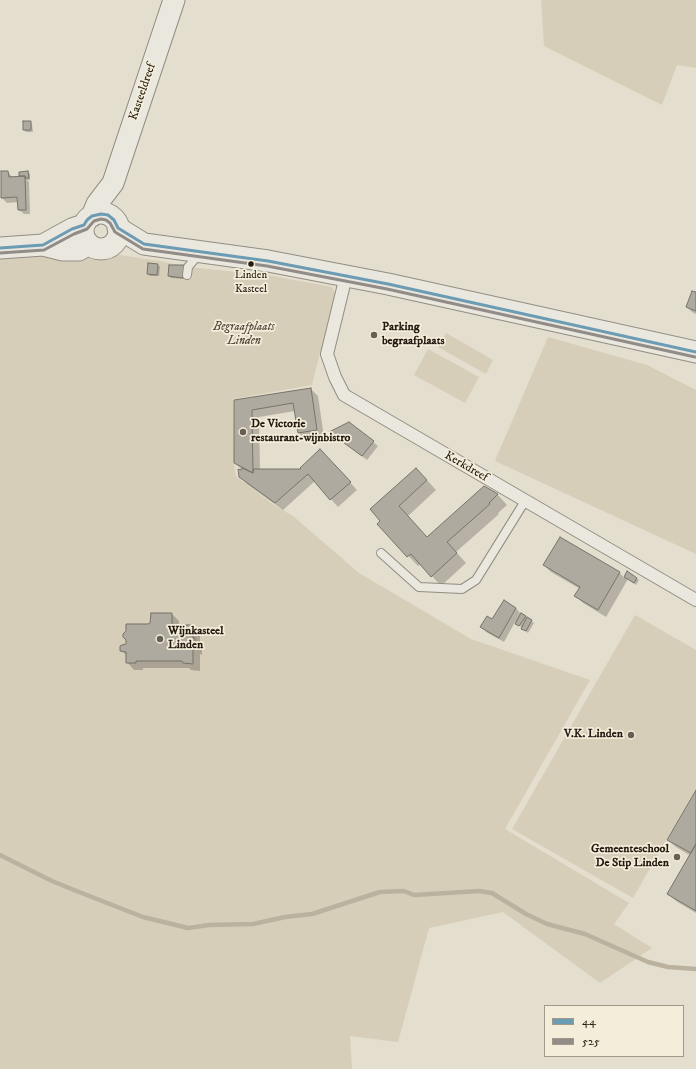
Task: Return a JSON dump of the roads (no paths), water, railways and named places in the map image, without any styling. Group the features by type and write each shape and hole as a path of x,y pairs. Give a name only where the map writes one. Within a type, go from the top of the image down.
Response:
{"street":[{"name":"Kasteeldreef","path":"88,229 97,204 113,183 174,0"},
{"name":"Kasteeldreef","path":"113,183 115,231"},
{"path":"0,248 43,245 63,250 79,250 88,229 100,214 108,215 115,231 133,252 173,249 268,261 388,284 696,352"},
{"path":"88,229 94,248 102,249 115,231"},
{"name":"Kerkdreef","path":"346,276 327,354 334,377 344,395 696,600"}],"lane":[{"path":"187,275 188,267 201,252"},
{"path":"381,553 419,587 462,589 476,580 524,501"}],"waterway":[{"path":"0,855 52,881 143,917 188,928 209,925 253,924 285,917 312,914 380,892 404,891 414,895 479,891 492,893 526,914 547,924 585,934 648,962 668,967 696,969"}],"place":[{"name":"Linden Kasteel","path":"251,264"},
{"name":"Parking begraafplaats","path":"374,335"},
{"name":"De Victorie restaurant-wijnbistro","path":"243,432"},
{"name":"Wijnkasteel Linden","path":"160,639"},
{"name":"V.K. Linden","path":"631,735"},
{"name":"Gemeenteschool De Stip Linden","path":"677,857"}],"park label":[{"name":"Begraafplaats Linden","path":"244,335"}]}
